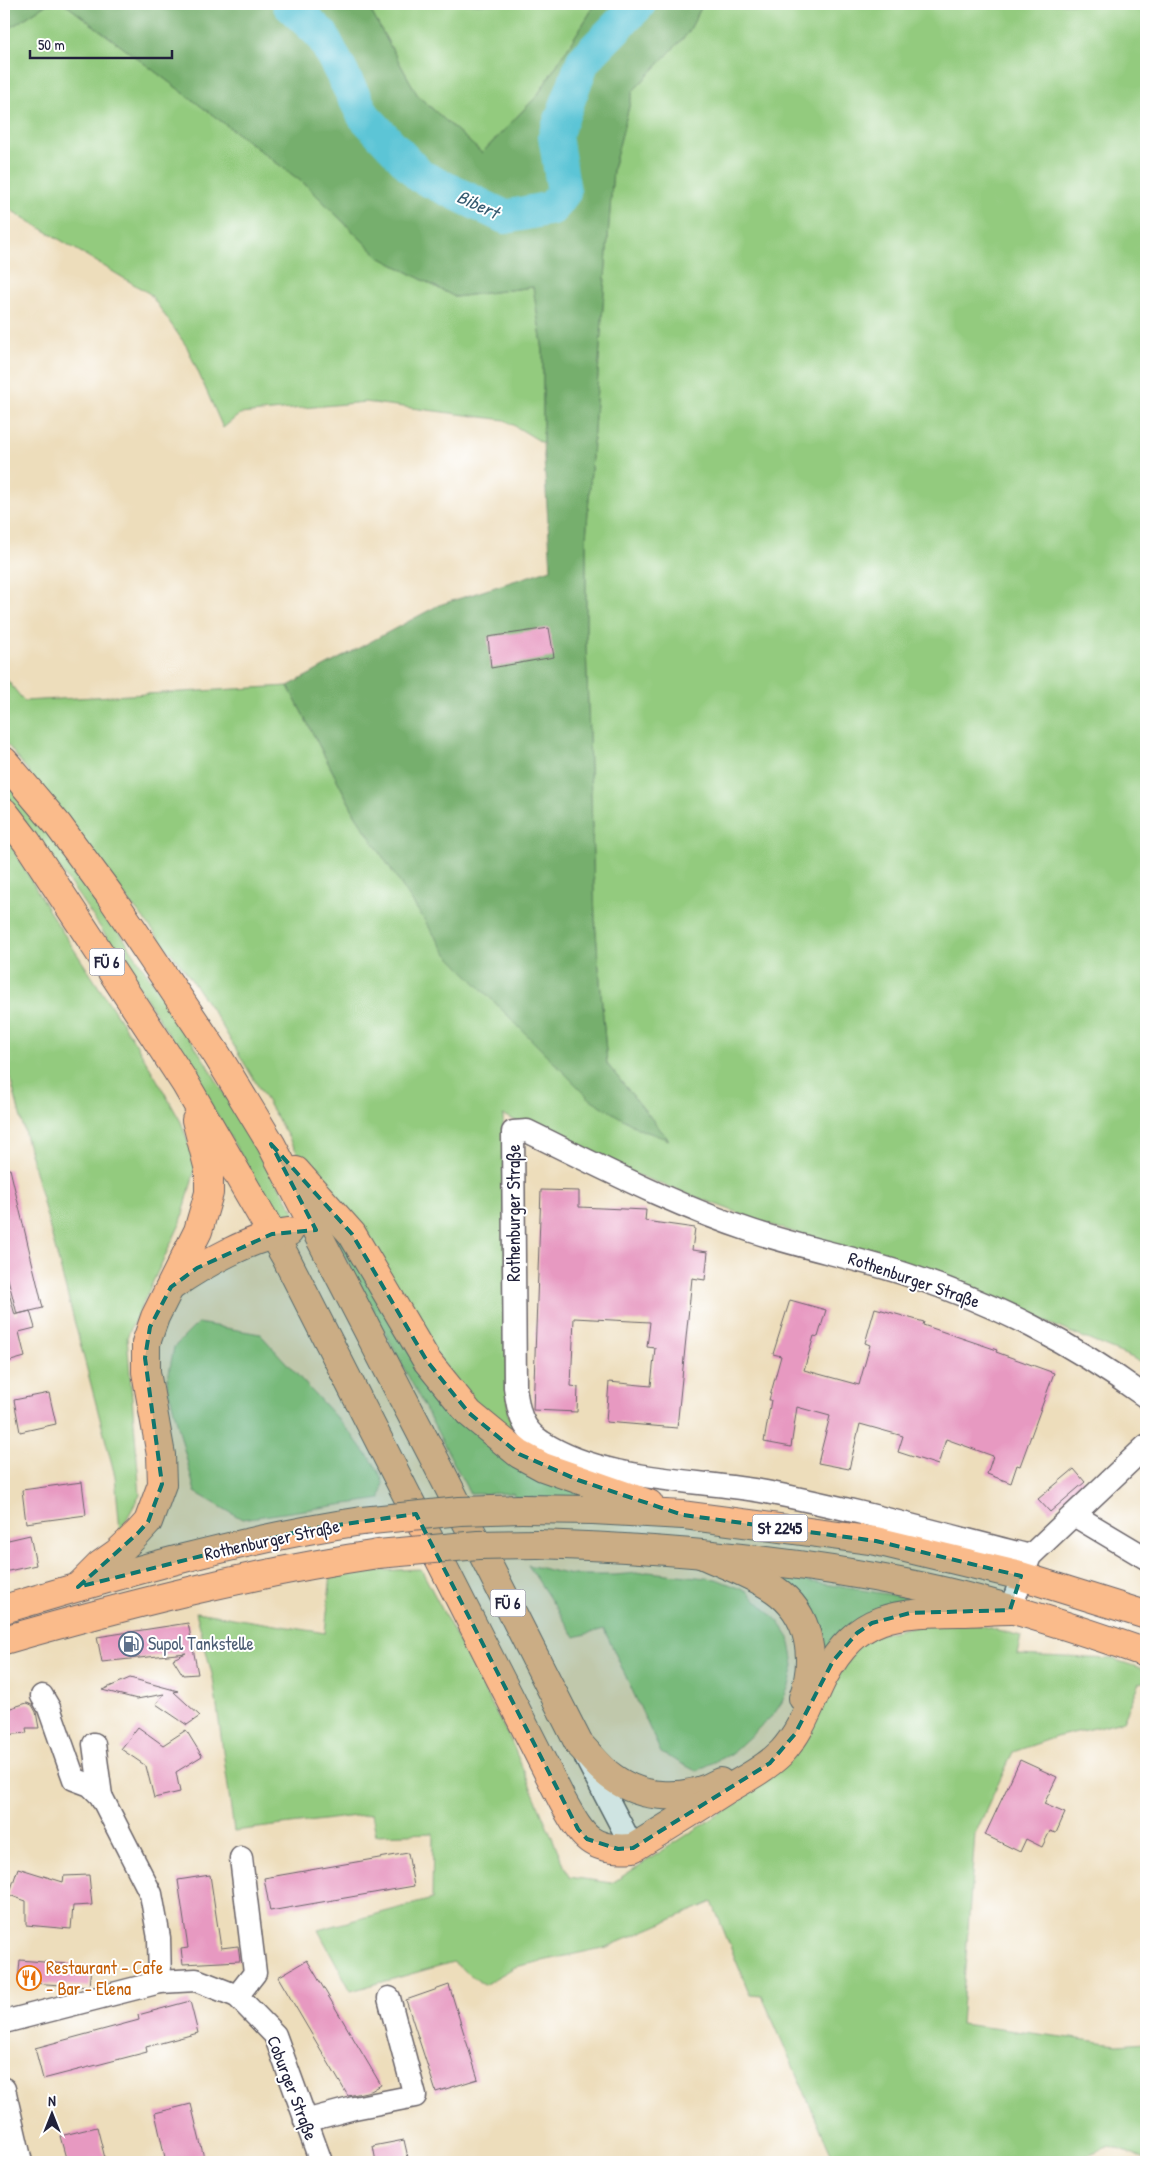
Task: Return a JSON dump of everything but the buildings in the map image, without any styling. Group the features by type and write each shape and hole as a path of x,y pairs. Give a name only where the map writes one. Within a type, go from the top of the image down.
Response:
{"main road":[{"name":"FÜ 6","path":"4,761 58,825 114,902 217,1056 272,1144 579,1744"},
{"name":"FÜ 6","path":"4,812 43,866 186,1083 289,1264 578,1829 587,1839 607,1848 633,1848"},
{"path":"78,1587 100,1565 117,1553 148,1522 160,1489 162,1469 148,1392 145,1358 150,1327 198,1231 209,1193 209,1170 186,1083"},
{"path":"272,1144 352,1234 427,1361 470,1412 519,1454 543,1467 683,1515"},
{"path":"171,1287 197,1268 272,1234 316,1230"},
{"name":"Rothenburger Straße","path":"4,1609 78,1587 249,1542 309,1529 362,1521 460,1511 521,1509 592,1510 683,1515 876,1541 1026,1566 1146,1615"},
{"name":"Rothenburger Straße","path":"4,1640 273,1572 378,1554 478,1545 538,1544 701,1554 797,1564 912,1584 1010,1610 1146,1653"},
{"path":"579,1744 611,1777 630,1788 663,1795 678,1795 696,1792 717,1784 752,1763 768,1751 792,1719 808,1684 811,1651 806,1632 798,1616 789,1602 775,1589 758,1579 701,1554"},
{"path":"633,1848 770,1763 795,1734 809,1712 823,1678 833,1661 857,1633 872,1623 910,1613 1010,1610"}],"street":[{"name":"Rothenburger Straße","path":"1026,1566 836,1506 754,1490 656,1478 616,1470 584,1461 556,1450 531,1434 518,1412 515,1387 513,1132 527,1131 644,1189 751,1231 862,1261 957,1292 1031,1324 1067,1344 1103,1365 1146,1397"},
{"path":"1010,1610 1026,1566 1074,1515 1146,1446"},
{"path":"1074,1515 1146,1558"},
{"path":"42,1696 49,1708 74,1779 90,1785 101,1796 151,1894 159,1938 160,1982"},
{"path":"94,1744 101,1796"},
{"path":"579,1744 633,1848"},
{"path":"237,1996 255,1972 241,1858"},
{"name":"Coburger Straße","path":"4,2022 160,1982 196,1980 237,1996 275,2036 321,2162"},
{"path":"305,2120 415,2096 389,1998"},
{"path":"4,2089 16,2161"}],"highlighted area":[{"path":"271,1144 352,1234 427,1361 447,1386 469,1413 519,1454 578,1480 683,1515 876,1541 1021,1576 1010,1610 910,1613 872,1623 857,1633 833,1661 795,1734 770,1763 633,1848 618,1849 587,1839 578,1829 416,1514 309,1529 78,1587 148,1522 162,1484 145,1358 150,1327 171,1287 197,1268 272,1234 316,1230"}],"green space":[{"path":"4,4 47,4 4,32"},
{"path":"47,4 65,4 306,185 379,257 455,297 533,287 543,351 543,443 505,420 365,402 240,414 223,428 187,347 150,294 4,206 4,32"},
{"path":"65,4 367,4 418,96 482,153 537,96 590,13 593,4 703,4 688,33 633,91 613,169 586,539 586,645 595,921 607,1064 669,1140 639,1129 590,1099 446,953 356,816 288,686 439,605 551,569 543,443 543,351 533,287 455,297 379,257 306,185"},
{"path":"367,4 593,4 590,13 537,96 482,153 418,96"},
{"path":"703,4 1146,4 1146,1367 1133,1358 938,1278 768,1224 621,1169 503,1115 508,1414 517,1430 509,1437 471,1404 306,1167 218,1019 184,969 108,875 4,740 4,676 24,701 288,686 356,816 668,1139 607,1064 595,921 586,645 586,539 613,169 633,91 688,33"},
{"path":"4,775 92,890 206,1063 294,1211 295,1222 280,1222 150,1004 80,897 4,795"},
{"path":"4,832 47,908 136,1044 163,1090 181,1122 196,1165 181,1222 127,1337 140,1495 120,1531 115,1476 4,1054"},
{"path":"335,1230 420,1363 602,1500 515,1497 513,1493 470,1494 332,1231"},
{"path":"198,1323 260,1334 353,1436 375,1465 383,1483 381,1499 242,1519 195,1492 167,1383 174,1347"},
{"path":"528,1565 571,1575 615,1575 648,1572 716,1579 747,1591 779,1622 789,1637 794,1665 789,1686 782,1702 774,1714 731,1754 696,1771 661,1753 604,1629 575,1637"},
{"path":"421,1569 511,1741 569,1877 612,1883 737,1803 794,1745 863,1638 951,1618 1021,1636 1017,1655 1113,1659 1146,1670 1146,1681 1140,1683 1123,1721 1056,1737 1013,1752 975,1834 961,2024 1117,2044 1146,2042 1146,2160 1110,2146 1069,2162 835,2162 762,1996 750,1995 712,1902 607,1947 515,1967 484,1985 453,1962 351,1991 318,1930 432,1899 433,1833 376,1835 372,1814 234,1831 213,1678 196,1612 325,1633 331,1573"},
{"path":"774,1576 917,1599 917,1603 823,1663"}],"waterway":[{"name":"Bibert","path":"289,4 322,35 364,116 420,176 505,217 552,208 564,192 555,136 583,61 639,4"}],"place":[{"name":"Supol Tankstelle","path":"131,1644"},
{"name":"Restaurant - Cafe - Bar - Elena","path":"29,1978"}]}
